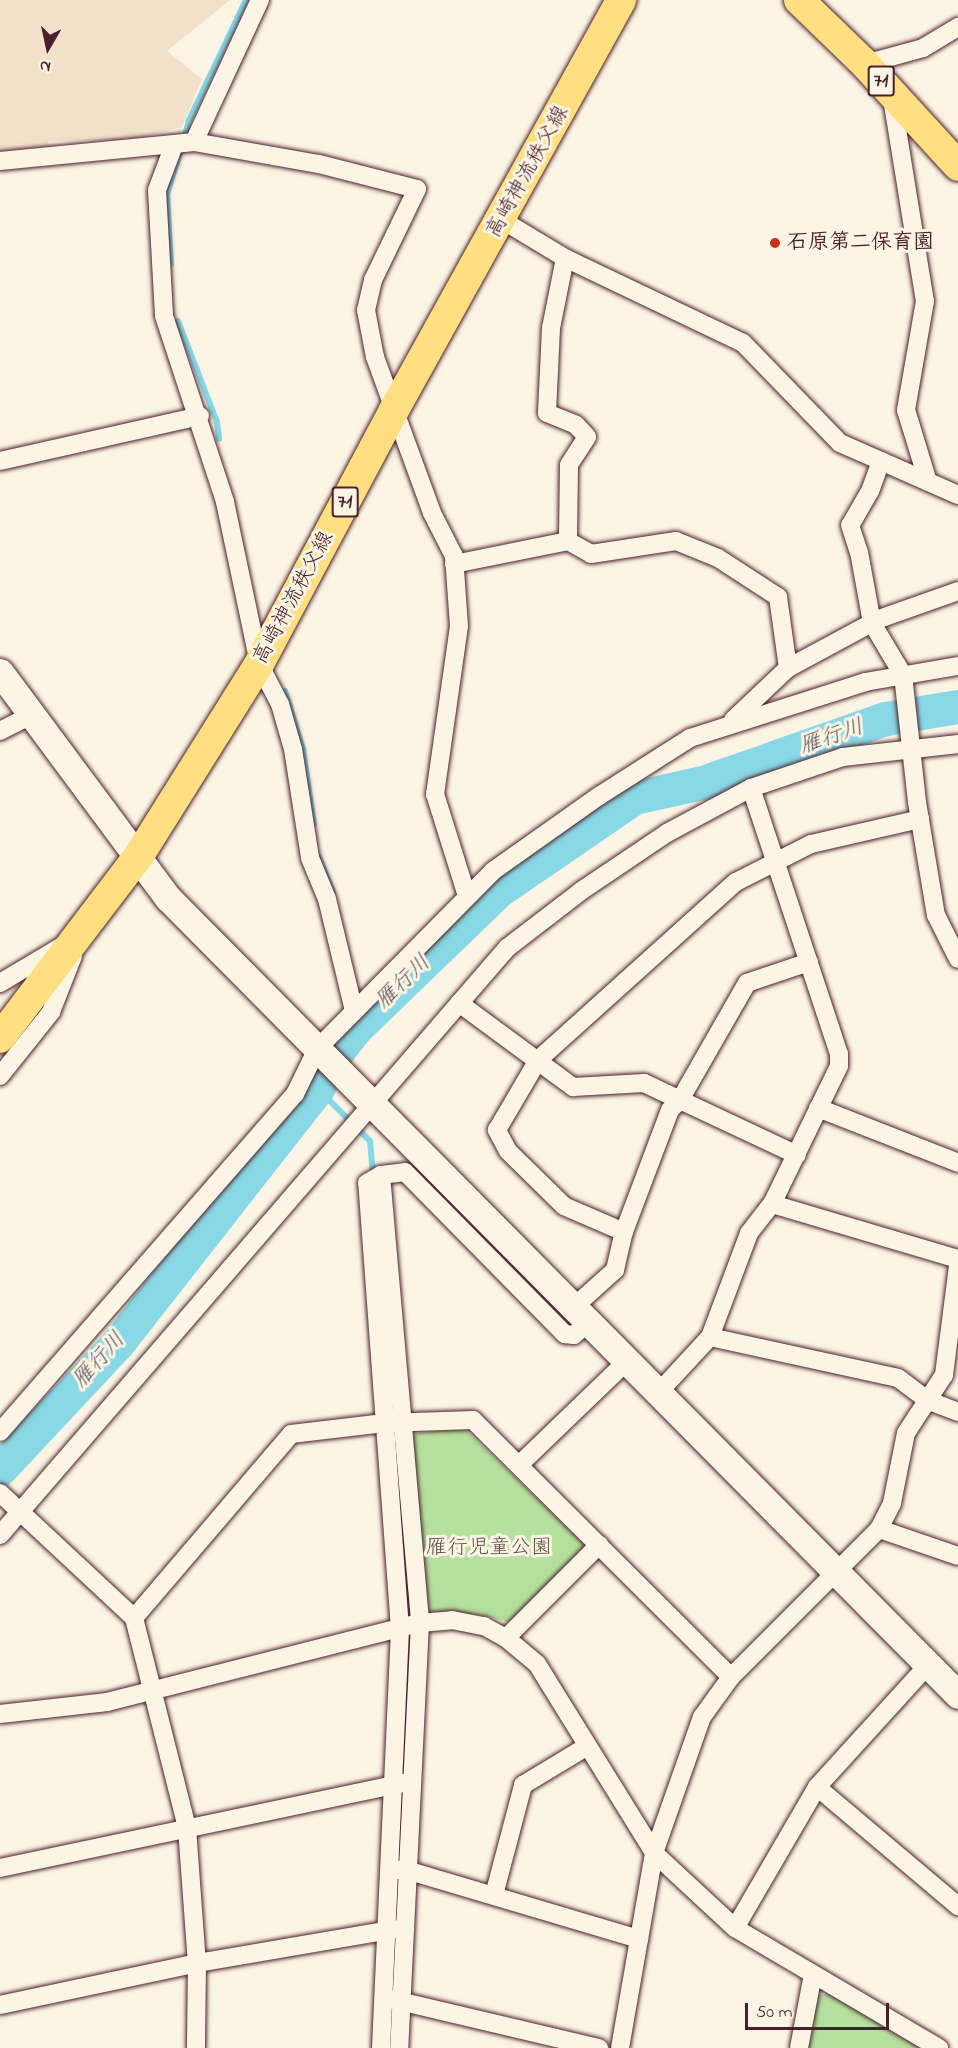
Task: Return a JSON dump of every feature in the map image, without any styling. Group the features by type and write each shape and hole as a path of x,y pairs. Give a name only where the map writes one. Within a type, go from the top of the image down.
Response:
{"main road":[{"name":"高崎神流秩父線","path":"0,1038 38,985 82,935 138,857 260,664 394,410 502,220 621,0"},
{"name":"71","path":"799,0 865,64 958,166"},
{"name":"高崎神流秩父線","path":"0,1018 38,985"}],"street":[{"path":"194,142 260,0"},
{"path":"865,64 923,48 958,27"},
{"path":"891,92 925,301 906,410 928,482"},
{"path":"0,161 194,142 319,164 417,189 373,280 366,310 375,357 454,564 459,626 435,794 467,896"},
{"path":"174,145 157,190 164,316 200,416 225,502 260,664 280,704 293,749 310,858 327,899 354,1011"},
{"path":"502,220 565,258 743,343 840,443 958,495"},
{"path":"565,258 551,328 547,413 576,425 587,437 569,465 568,541"},
{"path":"0,461 200,416"},
{"path":"881,461 870,491 850,525 860,552 872,623 903,675 920,819 936,915 958,959"},
{"path":"454,564 568,541 591,554 676,541 718,558 778,597 788,668"},
{"path":"728,725 788,668 872,623 958,591"},
{"path":"0,1432 295,1094 317,1049 493,871 599,796 690,738 865,682 958,666"},
{"path":"0,672 28,716 168,898 583,1313 958,1695"},
{"path":"0,731 28,716"},
{"path":"0,1535 21,1514 190,1312 374,1104 507,948 581,891 667,833 751,788 843,758 958,744"},
{"path":"659,1392 710,1337 749,1233 772,1204 839,1065 839,1054 751,788"},
{"path":"624,1232 564,1206 508,1151 497,1130 538,1060 736,882 811,844 920,819"},
{"path":"0,983 82,935"},
{"path":"0,1076 51,1012 82,935"},
{"path":"381,2048 387,1870 400,1629 367,1183 381,1175 405,1172 565,1334 574,1335 583,1313 615,1270 624,1232 669,1110 680,1100 747,982 809,962"},
{"path":"459,1003 573,1087 644,1083 797,1155"},
{"path":"818,1108 958,1162"},
{"path":"381,1175 420,1623 399,2048"},
{"path":"772,1204 958,1259"},
{"path":"620,2048 654,1853 702,1717 731,1677 879,1528 892,1503 906,1433 944,1375 958,1266"},
{"path":"710,1337 897,1378 927,1400 958,1412"},
{"path":"519,1465 628,1360"},
{"path":"135,1618 291,1434 384,1424 473,1420 731,1677"},
{"path":"0,1492 135,1618 187,1828 197,1963 196,2048"},
{"path":"879,1528 958,1556"},
{"path":"506,1638 599,1545"},
{"path":"0,1714 107,1702 420,1623 463,1622 484,1626 506,1638 537,1664 586,1747 654,1853 735,1928 939,2048"},
{"path":"735,1928 817,1788 928,1665"},
{"path":"494,1895 523,1785 586,1747"},
{"path":"0,1868 411,1781"},
{"path":"817,1788 958,1906"},
{"path":"387,1870 406,1870 639,1939"},
{"path":"0,2005 197,1963 386,1928 405,1930"},
{"path":"799,2048 813,1974"},
{"path":"382,1998 401,2000 599,2048"}],"shaded area":[{"path":"0,0 230,0 167,51 202,79 182,127 129,140 48,141 49,147 0,151"}],"green space":[{"name":"雁行児童公園","path":"458,1429 467,1431 583,1543 583,1552 509,1622 480,1615 431,1612 426,1607 410,1441 417,1433"},
{"path":"831,1994 920,2048 807,2048 817,1995"}],"waterway":[{"path":"184,140 189,120 246,0"},
{"path":"171,264 167,194 181,150"},
{"path":"178,321 217,422 219,439"},
{"path":"285,691 303,749 314,824"},
{"name":"雁行川","path":"0,1470 118,1344 318,1089 338,1052 357,1028 499,891 635,798 703,783 886,719 958,707"},
{"path":"319,857 333,892"},
{"path":"318,1089 370,1141 373,1176"},
{"path":"402,1515 409,1625"},
{"path":"392,1996 398,1872"}],"place":[{"name":"石原第二保育園","path":"775,243"}]}
